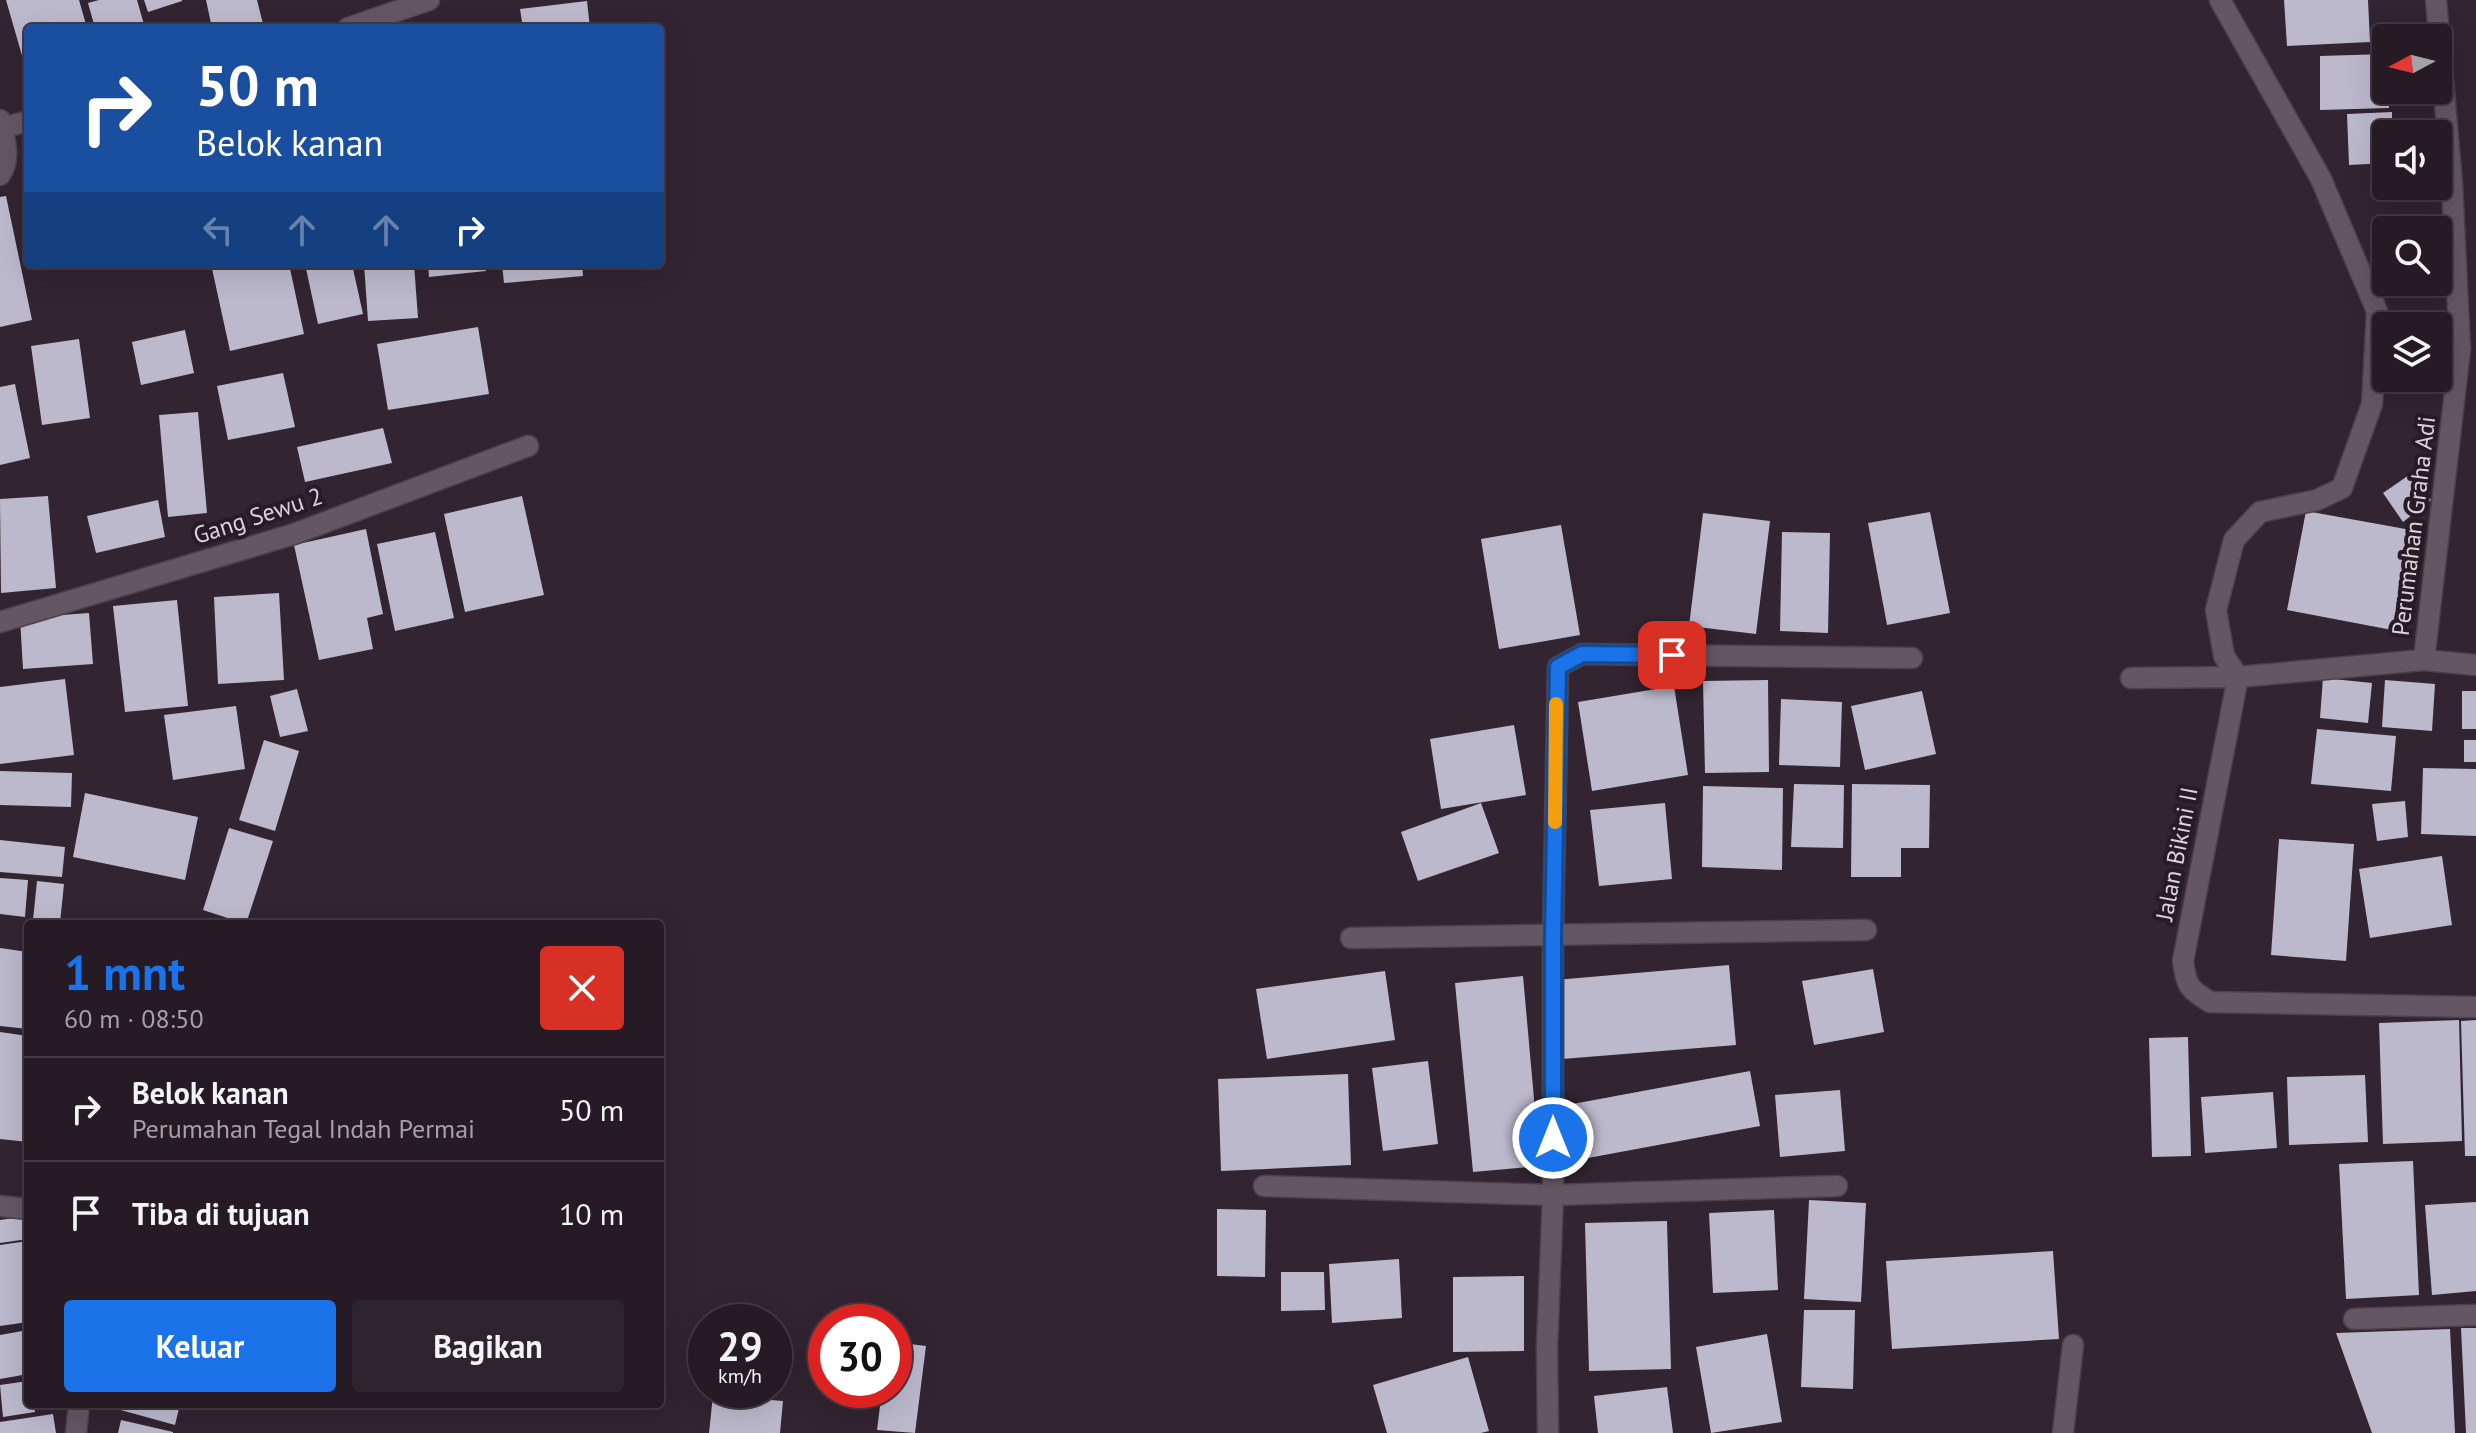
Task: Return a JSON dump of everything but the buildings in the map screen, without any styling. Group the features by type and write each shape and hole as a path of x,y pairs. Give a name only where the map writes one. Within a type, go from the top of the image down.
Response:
{"street":[{"path":"360,24 429,0"},
{"path":"2220,0 2321,179 2377,311 2372,404 2342,488 2317,500 2260,512 2234,540 2216,610 2224,656 2238,677"},
{"name":"Perumahan Graha Adi","path":"2424,660 2468,352 2436,0"},
{"path":"0,175 6,161 1,124 24,121"},
{"name":"Gang Sewu 2","path":"0,622 294,534 528,446"},
{"path":"1548,1433 1558,667 1582,654 1912,658"},
{"path":"2131,678 2238,677 2424,660 2476,665"},
{"name":"Jalan Bikini II","path":"2238,677 2183,961 2190,990 2210,1002 2476,1007"},
{"path":"1351,938 1866,930"},
{"path":"1264,1186 1553,1195 1837,1186"},
{"path":"0,1206 24,1209"},
{"path":"2354,1319 2476,1315"},
{"path":"2063,1433 2073,1345"},
{"path":"76,1433 79,1408"}],"slow traffic":[{"path":"1555,822 1556,704"}],"route":[{"path":"1553,1138 1558,667 1582,654 1672,655"}]}
